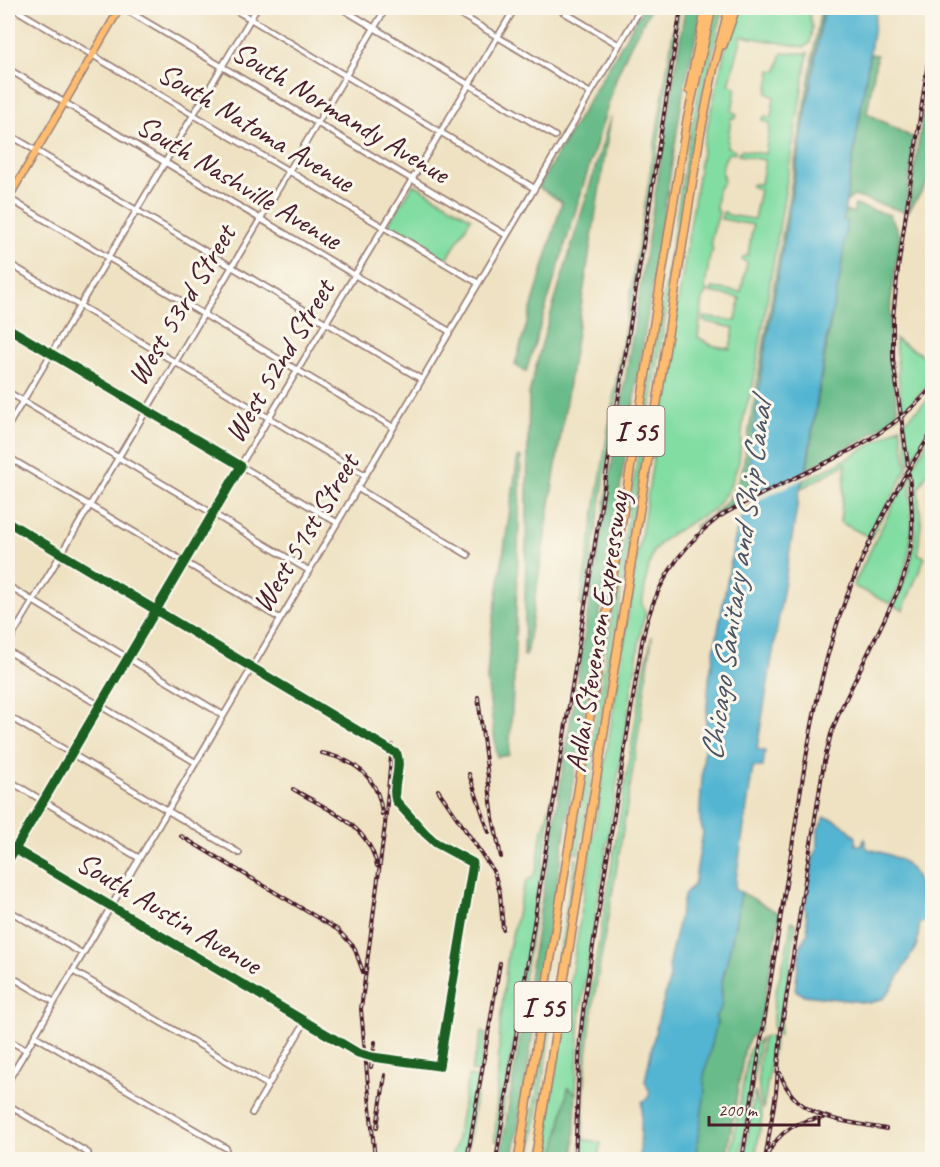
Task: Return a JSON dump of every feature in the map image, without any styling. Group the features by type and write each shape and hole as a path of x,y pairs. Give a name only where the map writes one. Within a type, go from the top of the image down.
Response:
{"highway":[{"path":"687,120 690,78 706,8"},
{"name":"Adlai Stevenson Expressway","path":"518,1160 687,120 712,8"},
{"name":"Adlai Stevenson Expressway","path":"535,1160 708,96 729,8"},
{"path":"708,96 736,8"}],"main road":[{"path":"8,198 122,8"}],"street":[{"name":"South Natoma Avenue","path":"13,8 478,283"},
{"name":"South Normandy Avenue","path":"122,8 506,235"},
{"path":"232,8 534,188"},
{"path":"8,426 257,8"},
{"path":"341,8 555,136"},
{"name":"West 53rd Street","path":"8,643 386,8"},
{"path":"450,8 590,93"},
{"name":"West 52nd Street","path":"8,861 269,418 515,8"},
{"path":"556,8 619,45"},
{"name":"West 51st Street","path":"8,1082 279,618 641,8"},
{"name":"South Nashville Avenue","path":"8,69 449,331"},
{"path":"8,134 421,379"},
{"path":"8,198 393,427"},
{"path":"8,263 364,475"},
{"path":"8,328 336,522"},
{"path":"8,393 308,570"},
{"path":"8,457 279,618"},
{"path":"357,488 468,555"},
{"path":"8,522 252,666"},
{"path":"8,586 223,714"},
{"path":"8,651 195,762"},
{"name":"South Austin Avenue","path":"8,845 364,1055 439,1066 473,863 424,834 396,801 394,795 399,759 393,750 252,666"},
{"path":"8,716 240,853"},
{"path":"8,780 139,858"},
{"path":"8,910 83,954"},
{"path":"73,971 268,1086"},
{"path":"8,975 54,1002"},
{"path":"252,1113 305,1022"},
{"path":"34,1036 226,1148"},
{"path":"8,1040 26,1050"},
{"path":"8,1105 88,1153"}],"green space":[{"path":"643,8 651,8 617,76 526,372 515,365 562,202 538,187"},
{"path":"677,8 680,8 584,604 580,604"},
{"path":"685,8 703,8 684,88 513,1159 500,1159"},
{"path":"718,8 723,8 697,121 579,853 576,854 574,851 688,146 702,73"},
{"path":"739,8 808,8 812,27 810,43 804,47 742,36 729,85 736,87 732,112 737,114 736,118 731,118 727,147 735,150 734,154 729,153 726,156 722,167 724,181 718,190 716,209 719,212 712,236 713,250 710,256 705,287 707,291 703,298 698,337 711,345 730,349 734,328 703,321 704,317 736,321 740,298 710,292 713,288 741,292 747,262 742,260 748,255 753,225 721,219 725,212 728,215 754,219 760,190 751,186 761,184 765,160 738,155 738,153 741,150 765,154 770,124 762,120 765,116 771,117 774,97 767,93 771,70 777,71 782,53 808,53 753,386 744,415 739,462 729,489 714,509 662,541 653,552 648,569 642,605 646,613 642,626 580,1014 576,1093 568,1089 554,1159 542,1160 703,145 724,54"},
{"path":"821,8 824,8 799,150 749,468 749,497 695,528 719,510 734,491 742,472"},
{"path":"870,54 877,55 867,113 915,139 905,212 854,196 846,202"},
{"path":"926,93 932,97 932,176 908,212"},
{"path":"611,116 526,656 524,656 529,394 542,343"},
{"path":"414,184 471,218 446,261 387,226"},
{"path":"855,205 890,215 900,236 891,300 889,341 898,415 865,439 807,469 847,221 843,220 844,211 853,213"},
{"path":"895,339 932,361 932,382 902,412"},
{"path":"932,396 932,429 909,464 904,422"},
{"path":"900,426 907,468 871,538 840,522 846,464 800,489 804,479 854,454"},
{"path":"932,435 932,465 918,489 921,523 918,554 925,557 903,610 894,606 908,572 914,539 915,506 910,470"},
{"path":"518,457 521,457 514,677 509,755 497,757 487,680 489,648"},
{"path":"908,474 912,509 911,540 899,587 891,604 853,586"},
{"path":"652,636 635,760 588,1042 583,1139 601,1143 598,1159 581,1159 584,1048 590,997 643,676"},
{"path":"554,792 498,1141 495,1141 500,1025 508,952 523,890 537,868 541,837"},
{"path":"575,858 578,860 530,1159 525,1159"},
{"path":"741,892 780,914 759,1031 752,1035 745,1047 726,1159 695,1160 705,1090 704,1076 717,1022 715,1016 721,1005 722,980"},
{"path":"791,921 796,924 779,1035 774,1033 774,1004"},
{"path":"482,1032 486,1034 480,1072 471,1071"},
{"path":"763,1037 775,1037 763,1110 758,1074"},
{"path":"760,1038 740,1159 730,1159 749,1050"},
{"path":"468,1076 479,1078 466,1159 450,1159 456,1144"},
{"path":"568,1088 576,1093 574,1159 554,1159"},
{"path":"755,1092 762,1116 755,1159 744,1159"}],"water":[{"name":"Chicago Sanitary and Ship Canal","path":"824,8 877,8 843,220 847,221 840,278 827,335 806,471 800,489 757,749 765,751 763,767 753,767 735,886 735,890 741,894 721,985 721,1008 715,1016 717,1022 704,1076 705,1090 695,1159 637,1160 640,1151 642,1102 650,1093 645,1081 670,977 669,962 685,893 694,885 703,832 700,807 709,679 736,533 742,516 753,504 749,497 749,468 762,369"},
{"path":"825,817 849,830 856,837 856,845 862,845 865,838 866,848 902,861 914,873 920,891 926,894 932,893 932,922 920,922 917,945 892,988 884,998 870,1003 804,995 795,990 801,944 808,932 805,905 813,858 818,844 818,829"}],"pier":[{"path":"806,471 808,477 752,503 750,499"}],"railway":[{"path":"496,1160 681,8"},
{"path":"908,465 893,360 893,318 932,34"},
{"path":"575,1160 580,1039 585,995 642,642 652,605 668,572 679,557 704,529 719,517 859,445 885,429 932,387"},
{"path":"742,1160 803,774 827,658 846,599 870,541 915,458 932,432"},
{"path":"765,1160 776,1093 781,1031 824,762 839,713 900,587 905,572 912,531 909,474"},
{"path":"478,697 493,818 501,857"},
{"path":"375,1160 361,1009 385,825 392,745"},
{"path":"322,753 345,760 363,772 376,790 382,814"},
{"path":"469,774 489,832"},
{"path":"293,789 332,811 356,828 372,851 377,866"},
{"path":"438,790 494,872 500,893 503,929"},
{"path":"181,836 338,930 354,947 363,972"},
{"path":"467,1160 500,963"},
{"path":"371,1067 375,1042"},
{"path":"780,1073 787,1089 797,1101 809,1109 838,1120 886,1129"},
{"path":"377,1127 385,1075"},
{"path":"768,1154 777,1139 790,1128 806,1121 823,1118"}],"cycle path":[{"path":"8,328 241,466 8,861"},
{"path":"8,522 397,754 396,801 436,843 473,863 439,1066 358,1053 8,845"}]}
